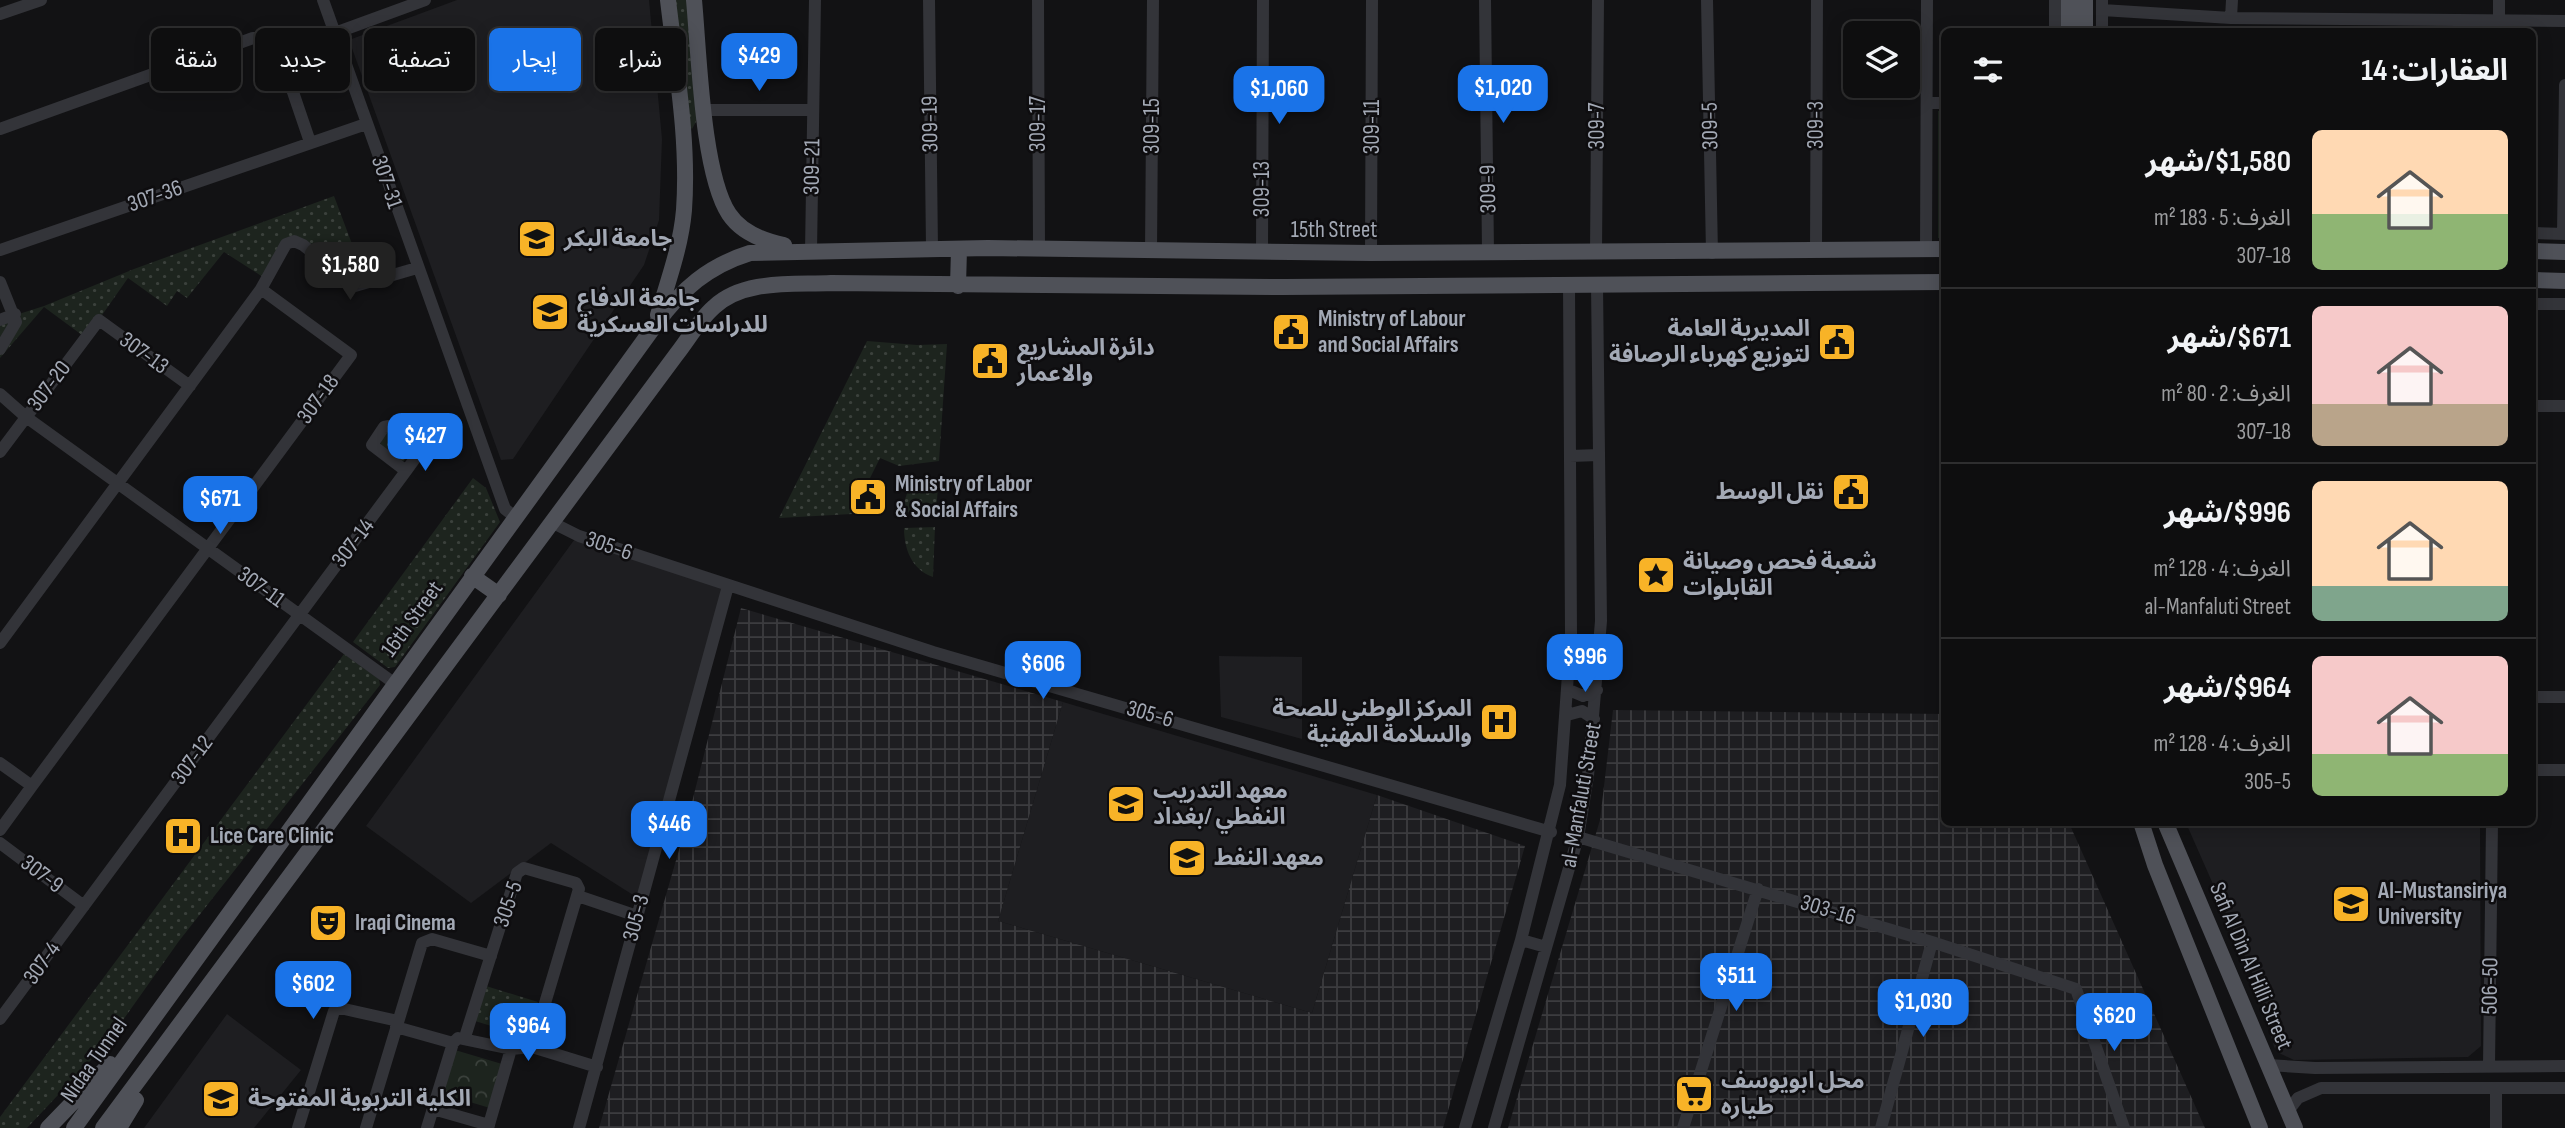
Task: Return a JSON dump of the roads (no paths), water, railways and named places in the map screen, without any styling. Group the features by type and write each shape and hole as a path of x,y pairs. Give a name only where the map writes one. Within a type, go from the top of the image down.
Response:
{"main road":[{"path":"668,0 671,28"},
{"path":"694,0 707,139 722,198 734,219 767,242 811,251"},
{"path":"2069,0 2069,28"},
{"path":"2085,0 2085,28"},
{"path":"686,32 697,32"},
{"path":"656,324 675,258 684,212 684,142 678,91"},
{"path":"684,142 707,139"},
{"name":"15th Street","path":"725,261 750,253 932,248 1371,253 1712,253 1941,249"},
{"path":"958,286 959,249"},
{"path":"2536,251 2565,252"},
{"name":"16th Street","path":"152,1018 656,324 680,293 725,261"},
{"path":"2536,280 2565,281"},
{"path":"103,1128 713,307 736,292 764,286 831,283 958,286 1941,282"},
{"path":"472,576 499,595"},
{"path":"2142,826 2155,865 2260,1128"},
{"name":"Safi Al Din Al Hilli Street","path":"2167,826 2295,1128"},
{"path":"48,1128 152,1018"},
{"name":"Nidaa Tunnel","path":"74,1128 152,1018"},
{"path":"119,1128 174,1035"}],"street":[{"path":"0,14 41,0"},
{"name":"307-31","path":"323,0 332,28"},
{"path":"348,28 425,0"},
{"name":"309-21","path":"811,251 815,0"},
{"name":"309-19","path":"929,0 932,248"},
{"name":"309-17","path":"1038,0 1039,248"},
{"name":"309-15","path":"1151,251 1153,0"},
{"name":"309-13","path":"1262,252 1263,0"},
{"name":"309-11","path":"1371,253 1372,0"},
{"name":"309-9","path":"1485,0 1489,251"},
{"name":"309-7","path":"1596,252 1598,0"},
{"name":"309-5","path":"1707,0 1712,253"},
{"name":"309-3","path":"1816,250 1817,0"},
{"path":"1926,250 1927,0"},
{"path":"2055,0 2055,28"},
{"path":"2231,18 2232,0"},
{"path":"2499,0 2499,21"},
{"path":"2102,28 2102,5 2231,18 2339,25 2565,22"},
{"path":"0,129 253,38 268,38 277,45 310,142"},
{"name":"307-31","path":"350,78 505,509 515,517"},
{"path":"2536,233 2564,234 2565,85"},
{"path":"1927,103 1941,103"},
{"path":"705,110 813,110"},
{"name":"307-36","path":"0,249 366,124"},
{"path":"0,643 261,289 286,244 293,241 303,245 355,286 417,268"},
{"path":"0,282 15,314 14,330 0,349"},
{"name":"al-Manfaluti Street","path":"1465,1128 1551,832 1560,785 1569,690 1569,285"},
{"name":"al-Manfaluti Street","path":"1494,1128 1578,836 1594,719 1601,621 1597,285"},
{"name":"307-18","path":"0,830 351,355 261,289"},
{"path":"2536,304 2565,304"},
{"path":"0,320 15,314"},
{"name":"307-13","path":"99,320 190,386"},
{"name":"307-20","path":"0,453 99,320"},
{"name":"307-11","path":"0,394 26,417 394,682"},
{"path":"2536,406 2565,406"},
{"path":"1570,456 1599,456"},
{"name":"307-14","path":"300,614 406,471"},
{"name":"305-6","path":"554,523 579,536 933,652 1551,832"},
{"name":"305-3","path":"579,1128 728,586"},
{"name":"307-12","path":"84,906 300,614"},
{"path":"1569,690 1583,696 1597,691"},
{"path":"2536,697 2565,697"},
{"path":"1567,715 1582,710 1594,719"},
{"path":"0,763 32,786"},
{"path":"2536,769 2565,770"},
{"name":"506-50","path":"2489,1066 2492,826"},
{"name":"303-16","path":"1578,836 1933,942 2076,989 2124,1128"},
{"name":"307-9","path":"0,843 84,906"},
{"name":"305-5","path":"427,1128 520,870 524,868 576,883 578,896"},
{"path":"1683,1128 1758,889"},
{"path":"532,1047 578,896 637,916"},
{"name":"307-4","path":"0,1020 84,906"},
{"path":"366,1128 425,940 432,939 491,956"},
{"path":"1521,940 1546,947"},
{"path":"1881,1128 1933,942"},
{"path":"298,1128 334,1011 342,1009 459,1039 511,1049 532,1047 597,1067"},
{"path":"433,1109 489,1126 511,1049"},
{"path":"2268,1065 2358,1068 2561,1066 2561,1088 2313,1090 2298,1098 2288,1111"},
{"path":"2358,1068 2358,1088"},
{"path":"2396,1068 2396,1088"},
{"path":"2496,1088 2496,1128"}],"place":[{"name":"جامعة البكر","path":"537,239"},
{"name":"جامعة الدفاع للدراسات العسكرية","path":"550,312"},
{"name":"Ministry of Labour and Social Affairs","path":"1291,332"},
{"name":"المديرية العامة لتوزيع كهرباء الرصافة","path":"1837,342"},
{"name":"دائرة المشاريع والاعمار","path":"990,361"},
{"name":"نقل الوسط","path":"1851,492"},
{"name":"Ministry of Labor & Social Affairs","path":"868,497"},
{"name":"شعبة فحص وصيانة القابلوات","path":"1656,575"},
{"name":"المركز الوطني للصحة والسلامة المهنية","path":"1499,722"},
{"name":"معهد التدريب النفطي /بغداد","path":"1126,804"},
{"name":"Lice Care Clinic","path":"183,836"},
{"name":"معهد النفط","path":"1187,858"},
{"name":"Al-Mustansiriya University","path":"2351,904"},
{"name":"Iraqi Cinema","path":"328,923"},
{"name":"محل ابويوسف طياره","path":"1694,1094"},
{"name":"الكلية التربوية المفتوحة","path":"221,1099"}]}
